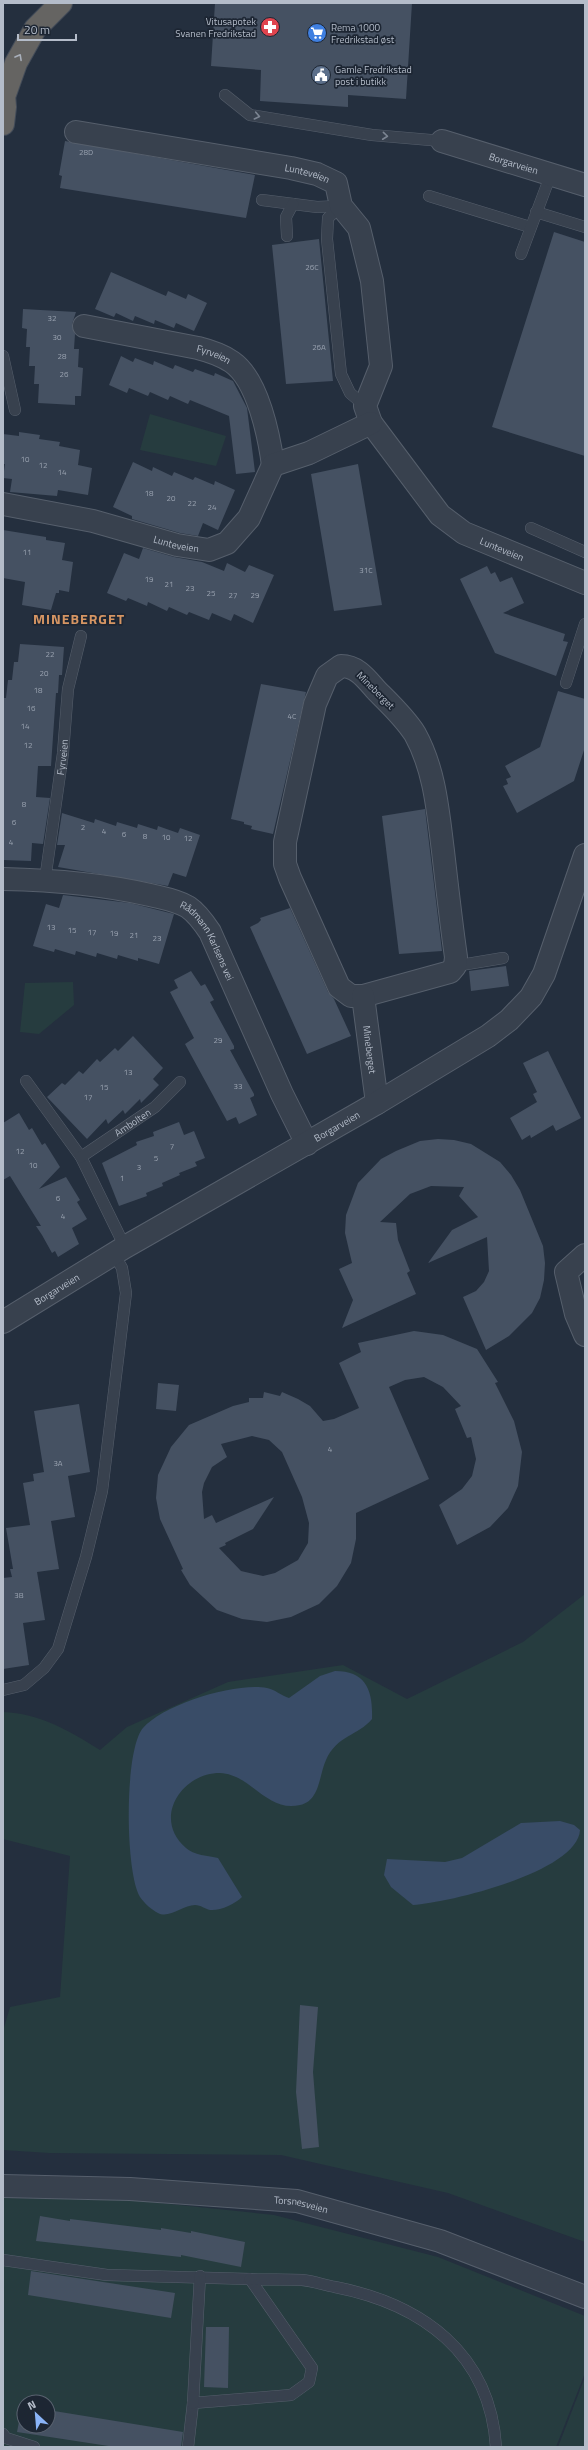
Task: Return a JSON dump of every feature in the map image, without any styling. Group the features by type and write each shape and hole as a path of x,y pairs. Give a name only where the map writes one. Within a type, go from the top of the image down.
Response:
{"highway":[{"path":"3,124 4,88 35,29 61,3"}],"street":[{"name":"Lunteveien","path":"76,132 317,174 336,183 341,206 359,228 372,281 381,366 368,415 440,515 446,520 464,533 585,583"},
{"name":"Borgarveien","path":"442,141 585,185"},
{"name":"Fyrveien","path":"84,326 198,348 216,354 233,363 246,378 262,415 270,442 273,465"},
{"path":"273,465 309,453 368,415"},
{"name":"Lunteveien","path":"3,504 93,521 177,545 209,550 227,543 249,518 273,465"},
{"name":"Mineberget","path":"341,666 354,668 403,718 414,734 426,758 433,783 439,818 456,957 455,966 450,972 431,979 363,996 351,996 339,987 290,878 285,864 285,842 314,704 327,676 341,666"},
{"name":"Borgarveien","path":"3,1322 119,1250 377,1103 488,1036 509,1020 531,997 544,974 585,854"},
{"name":"Rådmann Karlsens vei","path":"3,879 45,880 106,886 174,900 187,907 200,918 210,932 282,1094 307,1144"},
{"name":"Mineberget","path":"363,996 377,1103"},
{"path":"585,1255 566,1272 576,1314 585,1335"},
{"name":"Torsnesveien","path":"3,2186 130,2189 298,2201 440,2241 585,2297"}],"lane":[{"path":"225,94 250,115 372,135 442,141"},
{"path":"521,254 551,174"},
{"path":"429,196 530,227"},
{"path":"262,200 317,207 341,206"},
{"path":"287,236 286,217 293,204"},
{"path":"341,206 328,218 327,239 341,374 350,393 368,415"},
{"path":"536,212 585,227"},
{"path":"3,356 15,410"},
{"path":"531,528 585,552"},
{"path":"566,684 585,624"},
{"name":"Fyrveien","path":"45,880 63,753 68,689 81,636"},
{"path":"455,966 503,958"},
{"path":"3,1690 24,1685 44,1668 58,1648 86,1557 102,1491 126,1293 119,1250 81,1157 26,1081"},
{"name":"Ambolten","path":"81,1157 155,1107 180,1082"},
{"path":"3,2260 107,2274 200,2276 250,2280 303,2280 349,2289 391,2302 428,2322 452,2343 472,2369 488,2401 496,2447"},
{"path":"188,2447 193,2403 200,2276"},
{"path":"193,2403 291,2395 308,2382 312,2368 250,2280"},
{"path":"3,2434 6,2438 34,2447"}],"green space":[{"path":"150,414 226,436 216,466 140,450"},
{"path":"73,982 74,1005 39,1034 20,1032 25,983"},
{"path":"585,1594 585,2242 448,2193 281,2155 49,2153 3,2150 3,2031 10,2007 60,1997 70,1856 3,1839 3,1712 16,1713 42,1719 66,1730 100,1750 127,1727 228,1682 343,1665 407,1699 523,1642"},
{"path":"3,2198 131,2200 274,2215 438,2257 585,2316 585,2373 556,2447 3,2447"},
{"path":"585,2377 585,2447 558,2447"}],"water":[{"path":"335,1671 354,1674 366,1684 371,1699 372,1719 366,1725 336,1745 326,1760 315,1793 307,1803 288,1806 278,1804 268,1799 241,1780 231,1775 220,1773 206,1775 193,1781 183,1789 176,1800 172,1812 171,1824 176,1836 189,1850 197,1854 218,1858 242,1897 227,1906 214,1910 195,1905 171,1913 162,1914 151,1908 140,1897 135,1883 131,1863 129,1838 132,1760 137,1741 143,1728 153,1719 167,1711 183,1703 201,1697 238,1688 254,1687 267,1688 289,1698 320,1676"},
{"path":"560,1821 574,1825 580,1830 574,1845 558,1859 536,1872 481,1891 430,1903 413,1905 391,1887 384,1875 387,1859 445,1862 462,1858 521,1823"}],"building":[{"path":"215,3 412,3 406,99 348,95 348,107 260,101 261,70 211,66"},
{"path":"65,141 255,175 246,218 60,188 62,176 59,175"},
{"path":"554,232 585,242 585,456 492,427"},
{"path":"319,239 333,381 286,384 272,245"},
{"path":"111,272 166,296 168,291 186,299 188,294 207,303 194,331 176,323 174,328 155,320 154,324 135,316 133,321 116,313 114,317 95,309"},
{"path":"23,309 76,312 72,324 75,334 74,349 79,349 78,367 83,368 81,396 75,396 75,405 38,403 39,384 34,384 35,366 29,366 30,347 26,347 27,329 22,328"},
{"path":"121,356 133,362 135,358 153,365 154,361 173,369 175,365 193,372 195,369 214,376 215,373 233,381 247,408 255,472 236,474 229,416 190,400 188,404 170,396 168,400 150,392 148,396 129,388 127,393 109,385"},
{"path":"19,432 40,435 39,439 60,442 59,446 80,450 78,465 92,468 88,495 58,490 57,496 10,492 12,479 3,478 5,464 3,464 3,434 19,436"},
{"path":"133,462 152,471 153,467 172,476 174,472 193,480 195,477 214,485 215,481 235,490 218,530 203,523 198,536 180,533 132,519 132,516 113,507"},
{"path":"358,464 382,605 334,611 311,474"},
{"path":"3,530 46,537 46,540 65,543 62,560 73,562 69,592 59,590 59,593 56,593 51,610 22,605 25,582 3,578"},
{"path":"143,548 174,557 202,562 224,571 227,563 245,572 249,565 274,575 253,623 234,614 231,621 212,613 209,620 189,612 187,615 169,607 167,611 148,602 147,606 128,598 126,601 107,593 124,553 139,559"},
{"path":"487,566 491,574 495,572 500,582 512,577 524,603 503,613 565,634 563,641 568,642 556,676 495,653 460,579"},
{"path":"20,644 64,647 62,675 59,675 58,693 56,693 51,766 38,766 36,797 50,798 43,844 32,843 31,861 3,860 3,698 6,698 8,680 12,680 14,662 18,662"},
{"path":"261,684 306,692 273,834 251,829 252,826 244,824 244,822 231,819"},
{"path":"558,691 585,699 585,747 574,781 517,813 503,786 508,784 506,779 511,777 505,766 540,747"},
{"path":"425,809 442,951 399,954 382,816"},
{"path":"62,813 94,823 95,819 116,826 117,822 137,828 138,824 157,830 158,826 178,833 180,828 200,835 186,877 173,873 168,886 58,867 65,845 57,845"},
{"path":"63,895 130,903 174,914 159,964 138,958 138,961 118,955 117,959 97,953 96,957 76,951 75,955 55,949 54,952 33,946 46,904 59,908"},
{"path":"290,908 328,992 334,999 351,1036 307,1054 250,927 258,923 261,920 260,918"},
{"path":"506,966 509,986 471,991 469,971"},
{"path":"191,971 201,986 205,984 214,1000 210,1002 234,1046 234,1049 230,1050 254,1094 254,1096 250,1098 257,1115 239,1124 236,1117 227,1121 185,1044 194,1038 170,992 178,988 174,980"},
{"path":"133,1036 163,1068 153,1079 159,1085 141,1103 140,1099 125,1114 123,1110 108,1124 106,1119 87,1139 47,1097 62,1083 65,1085 79,1071 83,1074 97,1059 100,1062 115,1048 118,1051"},
{"path":"548,1051 581,1118 556,1131 553,1125 531,1138 530,1135 522,1140 510,1118 537,1102 533,1094 537,1092 523,1063"},
{"path":"19,1113 29,1130 32,1128 42,1145 45,1143 60,1167 39,1189 66,1177 80,1200 77,1202 87,1219 72,1228 79,1244 58,1257 55,1251 52,1253 36,1226 41,1226 10,1176 3,1180 3,1123"},
{"path":"179,1122 184,1135 194,1131 205,1158 195,1162 197,1166 179,1173 180,1175 162,1183 163,1186 146,1193 147,1196 119,1206 102,1163 137,1145 136,1142 154,1136 153,1132"},
{"path":"438,1139 454,1140 471,1144 500,1162 511,1175 520,1190 543,1246 545,1263 544,1280 540,1298 532,1313 509,1336 486,1350 463,1297 476,1291 484,1282 489,1271 487,1237 428,1263 452,1230 478,1217 459,1196 464,1187 431,1186 410,1194 380,1222 396,1223 398,1240 410,1271 407,1273 416,1294 342,1328 353,1300 339,1269 352,1263 345,1233 346,1215 358,1183 381,1159 420,1141"},
{"path":"414,1331 443,1335 477,1349 498,1382 495,1383 514,1421 522,1452 518,1486 508,1508 490,1527 457,1545 439,1505 462,1489 472,1476 476,1459 471,1437 467,1438 455,1409 461,1406 443,1387 424,1377 405,1380 389,1387 429,1479 356,1513 356,1539 351,1563 337,1586 319,1604 291,1617 267,1622 242,1619 217,1610 190,1585 181,1570 183,1569 160,1519 156,1498 158,1475 171,1447 189,1425 233,1406 249,1402 249,1398 263,1398 264,1392 280,1396 282,1392 298,1399 310,1406 323,1421 334,1419 359,1408 339,1363 361,1352 358,1343","holes":["252,1436 269,1440 282,1452 302,1497 309,1523 308,1543 298,1560 275,1573 263,1576 241,1571 219,1548 226,1545 225,1543 253,1529 274,1497 216,1523 212,1515 204,1519 202,1492 204,1483 212,1467 227,1457 221,1444"]},
{"path":"158,1383 179,1385 176,1411 156,1409"},
{"path":"79,1404 90,1472 68,1476 75,1517 51,1521 59,1569 37,1572 45,1620 23,1623 29,1665 3,1669 3,1578 12,1577 10,1569 13,1569 6,1528 30,1525 23,1483 34,1481 33,1474 44,1472 34,1411"},
{"path":"300,2005 318,2007 313,2072 319,2147 302,2149 296,2092"},
{"path":"40,2216 70,2221 70,2219 161,2230 161,2228 191,2233 191,2231 245,2242 241,2267 181,2255 181,2257 36,2241"},
{"path":"31,2271 175,2293 171,2318 28,2295"},
{"path":"206,2327 229,2327 228,2388 204,2387"},
{"path":"56,2411 183,2432 181,2447 115,2447 30,2434 56,2434"}],"place":[{"name":"Vitusapotek Svanen Fredrikstad","path":"270,27"},
{"name":"Rema 1000 Fredrikstad øst","path":"317,33"},
{"name":"Gamle Fredrikstad post i butikk","path":"321,75"}],"district":[{"name":"MINEBERGET","path":"79,619"}]}
